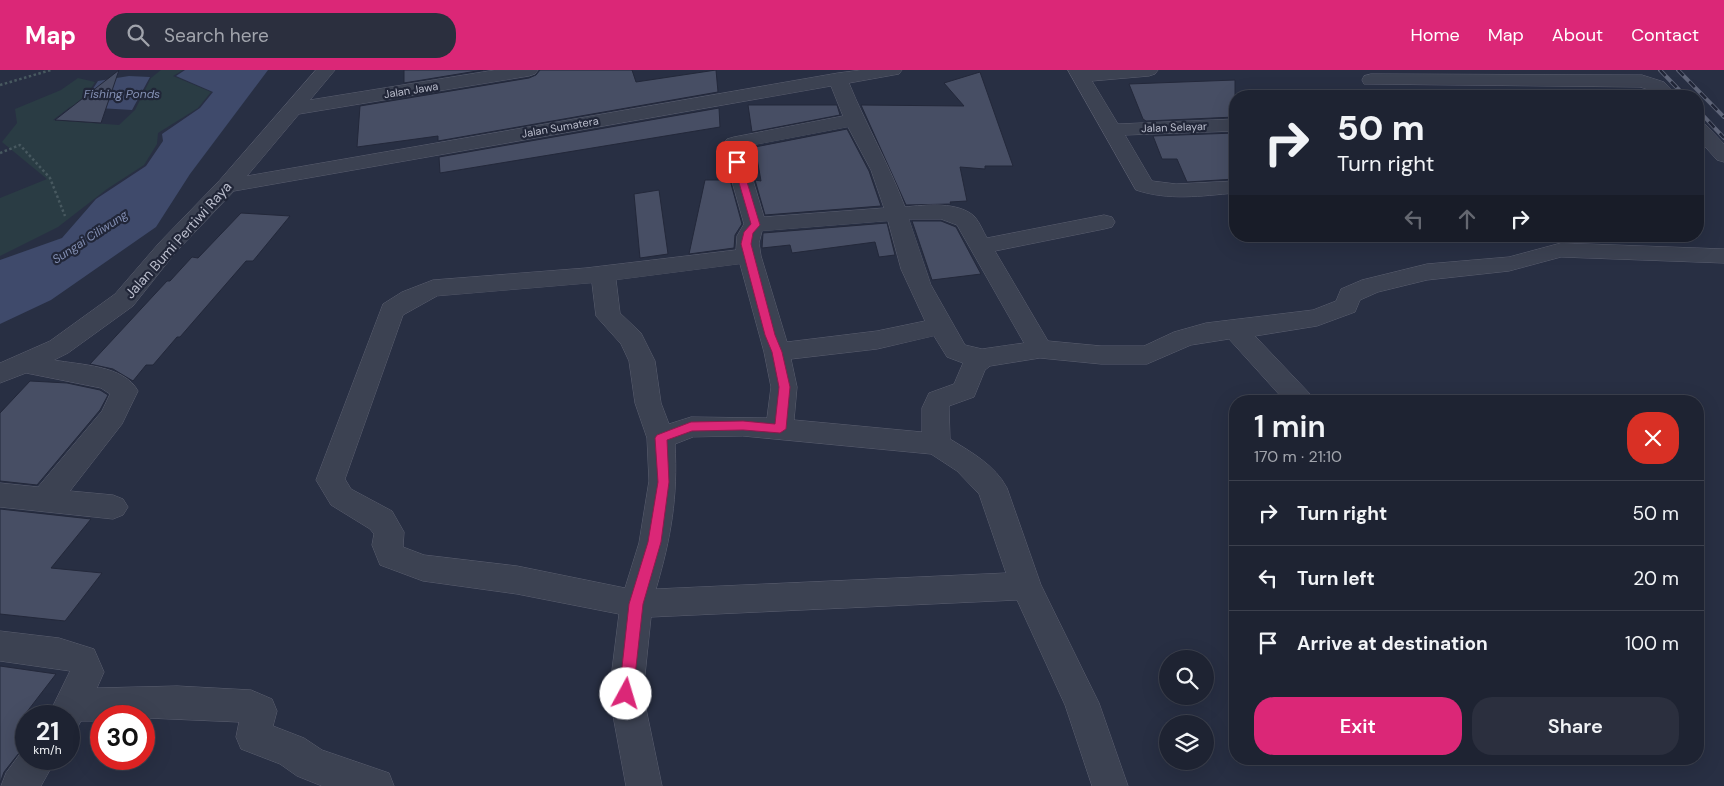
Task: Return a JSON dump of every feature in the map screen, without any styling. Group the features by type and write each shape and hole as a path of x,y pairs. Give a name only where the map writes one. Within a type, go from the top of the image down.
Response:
{"street":[{"name":"Jalan Bumi Pertiwi Raya","path":"11,369 59,347 124,300 167,248 227,186 326,70"},
{"name":"Jalan Jawa","path":"293,109 529,70"},
{"name":"Jalan Sumatera","path":"227,186 889,70"},
{"path":"1148,70 1079,73 1144,185 1154,190 1229,187"},
{"path":"1368,75 1485,75 1623,81 1660,90"},
{"path":"1368,75 1378,90"},
{"path":"838,79 854,120 881,170 897,214 904,244 920,292 939,326 956,350 966,355 982,358 1040,349 1101,355 1147,355 1183,338 1206,332 1235,330 1317,318 1346,306 1350,295 1370,286 1426,272 1509,264 1561,250 1724,256"},
{"path":"755,225 732,146 734,143 854,120"},
{"name":"Jalan Selayar","path":"1113,130 1229,125"},
{"path":"1704,134 1724,156"},
{"path":"780,429 784,387 777,352 770,335 746,244 749,232 755,225 939,211 956,214 966,220 1040,349"},
{"path":"982,246 1104,222"},
{"path":"749,256 603,273 433,288 411,298 392,310 330,480 341,497 382,520 389,532 387,545 391,556 423,568 518,580 636,604 1026,586"},
{"path":"603,273 608,316 632,339 642,361 648,404 661,438 664,482 654,542 636,604 626,694 644,786"},
{"path":"777,352 877,340 939,326"},
{"path":"1235,330 1295,395"},
{"path":"936,444 935,408 938,400 965,390 974,366 982,358"},
{"path":"11,369 108,380 125,391 112,416 46,499"},
{"path":"661,438 691,427 743,426 780,429 863,439 936,444 967,463 992,488 1026,586 1082,703 1110,786"},
{"path":"0,495 113,507"},
{"path":"0,646 59,653 82,660 87,672 70,705"},
{"path":"80,709 177,702 251,706 260,711 254,730 254,737 290,750 310,763 352,780 376,786"},
{"path":"20,786 31,770"}],"path":[{"path":"0,85 51,70"},
{"path":"0,153 20,145 50,178 65,216"}],"shaded area":[{"path":"161,70 183,70 173,76 211,92 198,108 158,133 157,144 144,165 107,189 58,227 0,256 0,198 47,179 2,142 17,123 15,109 61,90 78,78 95,82 80,105 70,107 53,120 119,125 135,110 151,78"}],"water":[{"name":"Sungai Ciliwung","path":"185,70 268,70 190,174 156,227 51,300 0,324 0,260 62,238 96,199 146,166 163,141 162,134 200,108 213,92 176,76"},
{"name":"Fishing Ponds","path":"129,76 150,77 132,110 81,107 98,81"}],"building":[{"path":"119,70 101,123 55,120"},
{"path":"404,70 483,70 404,83"},
{"path":"540,70 632,70 636,82 716,70 718,92 438,141 438,136 357,147 360,106 529,78 536,75"},
{"path":"980,72 1013,166 985,166 985,169 960,167 967,201 950,202 951,204 906,205 861,105 964,106 944,83"},
{"path":"1235,80 1235,90 1229,90 1229,117 1146,121 1143,119 1129,84"},
{"path":"748,105 837,105 840,115 752,132"},
{"path":"719,108 720,127 440,173 439,157"},
{"path":"847,129 869,171 881,206 765,215 755,180 761,181 755,147"},
{"path":"1229,133 1229,179 1187,182 1177,159 1162,159 1153,136"},
{"path":"705,180 730,180 742,224 735,235 734,248 689,254"},
{"path":"659,190 668,254 640,258 634,194"},
{"path":"241,213 290,216 253,261 246,261 180,337 177,337 153,365 146,365 133,381 113,369 90,364 167,281 170,281 192,257 198,258"},
{"path":"912,221 941,221 956,227 981,274 932,280"},
{"path":"887,223 895,255 879,257 875,242 792,253 790,245 762,248 763,233"},
{"path":"30,381 67,383 100,390 108,395 100,410 37,485 0,481 0,413"},
{"path":"0,509 91,519 51,568 102,573 65,621 0,614"},
{"path":"0,666 56,674 32,705 15,705 15,758 4,772 0,783"}],"railway":[{"path":"1660,70 1679,90"},
{"path":"1678,70 1698,90"},
{"path":"1704,97 1724,117"},
{"path":"1704,116 1724,138"}],"route":[{"path":"626,694 636,604 654,542 664,482 661,438 691,427 743,426 780,429 784,387 777,352 770,335 746,244 749,232 755,225 737,162"}]}
